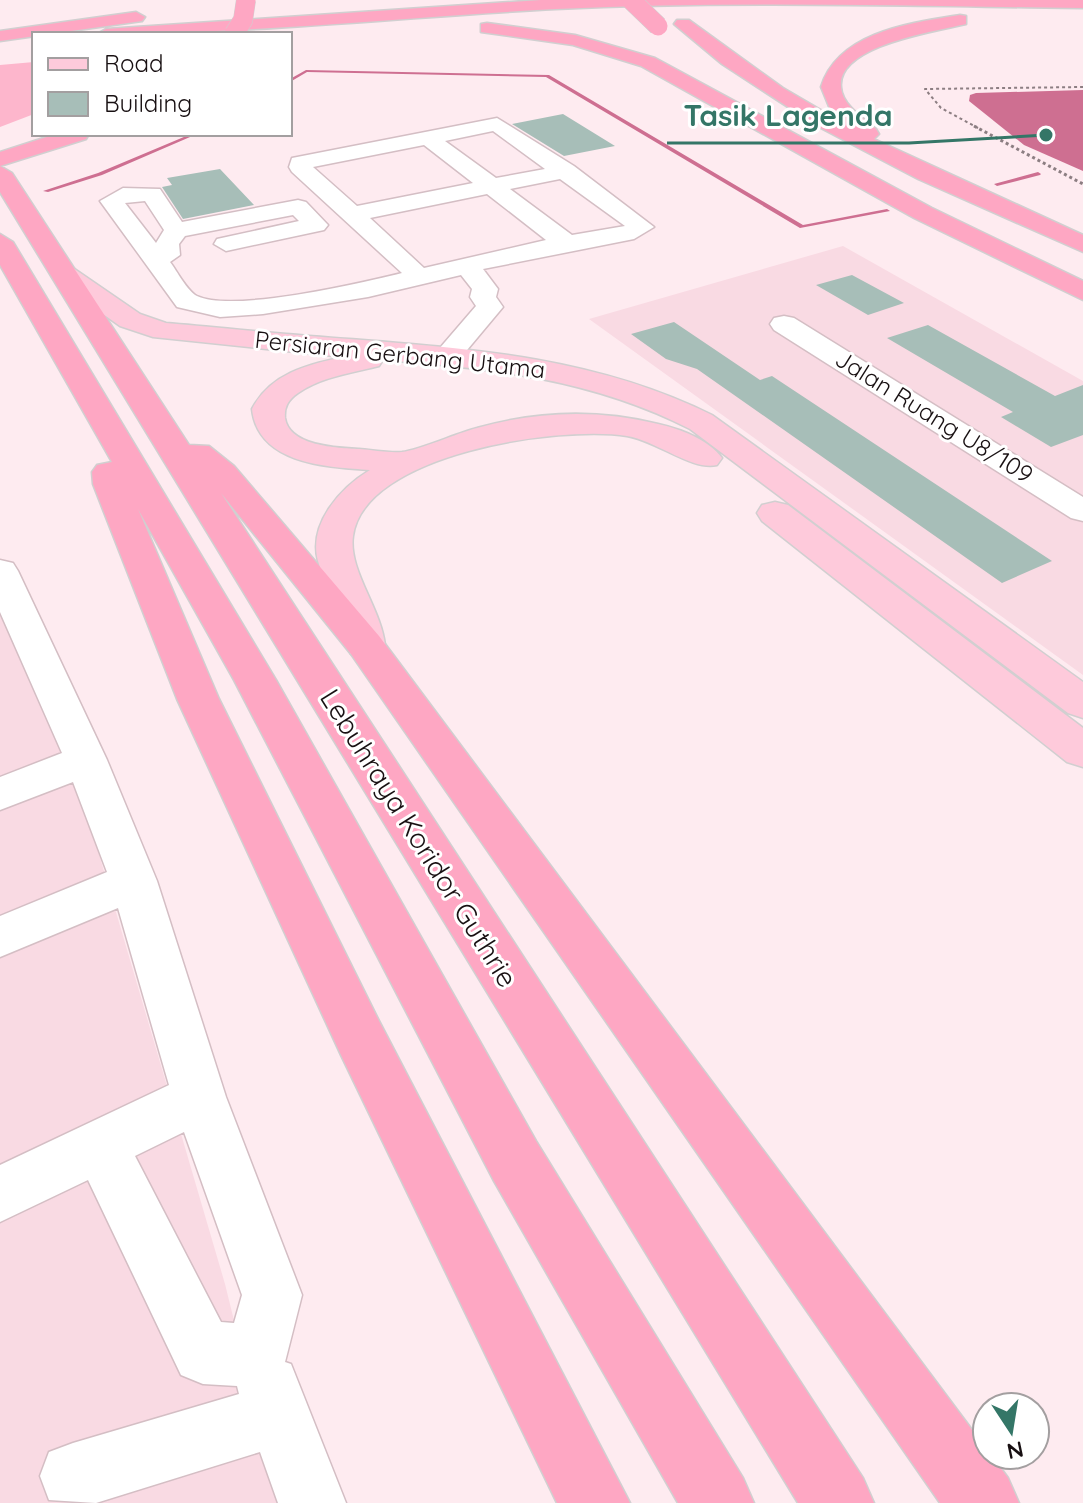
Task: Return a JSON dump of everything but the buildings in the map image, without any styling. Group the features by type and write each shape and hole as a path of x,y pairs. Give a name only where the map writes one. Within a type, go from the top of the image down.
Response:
{"highway":[{"path":"235,32 243,20 246,0"},
{"path":"422,0 537,0"},
{"path":"631,0 684,51 754,101 902,187 923,213"},
{"path":"656,0 713,50 787,100 928,177 1083,244"},
{"path":"808,0 1083,3"},
{"path":"134,32 503,6 822,0"},
{"path":"258,32 270,4"},
{"path":"246,32 463,16 609,11 910,8 1083,13"},
{"path":"0,36 172,11"},
{"path":"928,177 922,168 873,137 838,108 829,90 832,75 845,57 878,40 947,22 1083,13"},
{"path":"292,32 444,26 528,32 595,45 648,62 923,213 1083,292"},
{"path":"0,43 32,40"},
{"path":"0,53 32,50"},
{"path":"0,148 40,136"},
{"path":"0,159 72,136"},
{"name":"Lebuhraya Koridor Guthrie","path":"0,173 838,1503"},
{"name":"Lebuhraya Koridor Guthrie","path":"0,242 255,680 515,1161 718,1503"},
{"path":"169,441 196,452 222,473 365,645 983,1503"},
{"path":"115,443 109,464 110,484 198,699 360,1038 594,1503"}],"main road":[{"name":"Persiaran Gerbang Utama","path":"64,274 130,320 163,331 502,362 624,388 686,413 1083,703"},
{"path":"404,352 316,373 275,395 267,406 268,421 275,434 309,452 409,462"},
{"name":"Persiaran Gerbang Utama","path":"365,645 361,618 336,561 333,541 336,527 346,509 375,480 409,462 509,431 571,423 641,429 684,442 1083,751"}],"street":[{"path":"176,230 152,194 123,195 112,201 186,301 220,309 278,304 421,271 467,266 541,248 570,246 642,227 566,171 473,109"},
{"path":"447,356 490,307 483,297 421,271 300,167 300,163 497,124"},
{"path":"427,137 570,246"},
{"path":"309,218 566,171"},
{"path":"173,283 167,244 176,230 298,207 316,225 226,244"},
{"path":"467,266 485,289 483,297"},
{"name":"Jalan Ruang U8/109","path":"784,324 1083,511"},
{"path":"0,571 86,760 134,881 199,1097 272,1295 267,1384 312,1503"},
{"path":"0,794 86,760"},
{"path":"0,937 134,881"},
{"path":"0,1194 199,1097"},
{"path":"100,1145 203,1353 267,1384"},
{"path":"73,1476 208,1438 267,1384"}],"path":[{"path":"1083,87 925,89 941,108 1083,184"}],"shaded area":[{"path":"32,62 32,115 0,127 0,65"},
{"path":"1083,90 1083,171 1024,145 969,101 970,95 976,93"},
{"path":"843,246 1083,381 1083,675 589,319"},
{"path":"0,607 89,820 225,1284 279,1503 0,1503"}],"waterway":[{"path":"292,80 306,71 547,76 802,227 887,211"},
{"path":"46,191 100,174 190,136"},
{"path":"997,184 1038,174"}],"place":[{"name":"Tasik Lagenda","path":"1046,135"}]}
